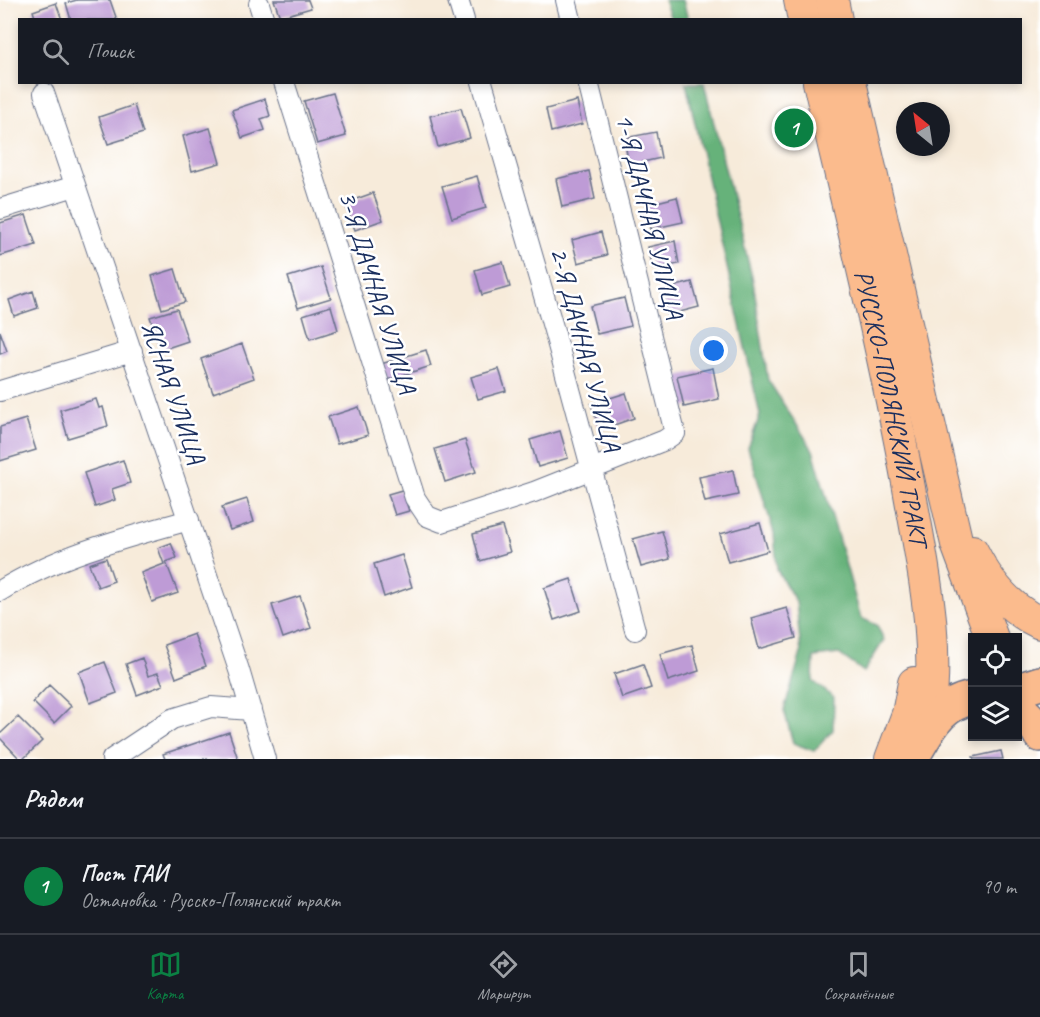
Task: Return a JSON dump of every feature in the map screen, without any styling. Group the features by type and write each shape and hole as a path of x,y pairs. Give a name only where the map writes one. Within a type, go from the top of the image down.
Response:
{"highway":[{"path":"1022,688 1040,683"},
{"path":"918,752 935,718 944,710 968,700"}],"main road":[{"path":"800,0 804,18"},
{"path":"832,0 836,18"},
{"name":"РУССКО-ПОЛЯНСКИЙ ТРАКТ","path":"819,84 901,440 920,552 932,665 932,698 918,752"},
{"name":"РУССКО-ПОЛЯНСКИЙ ТРАКТ","path":"850,84 944,488 967,576 990,633"},
{"path":"891,759 908,714 914,681 913,616 901,440"},
{"path":"944,488 981,569 1015,607 1040,623"},
{"path":"1022,702 1030,721"}],"street":[{"path":"458,0 463,18"},
{"path":"566,0 570,18"},
{"name":"3-Я ДАЧНАЯ УЛИЦА","path":"285,84 415,498 427,516 442,522 534,492 591,469"},
{"name":"2-Я ДАЧНАЯ УЛИЦА","path":"483,84 636,630"},
{"name":"1-Я ДАЧНАЯ УЛИЦА","path":"588,84 675,433 665,440 591,469"},
{"name":"ЯСНАЯ УЛИЦА","path":"44,93 189,520 265,759"},
{"path":"0,209 75,186"},
{"path":"0,391 132,351"},
{"path":"0,591 24,576 97,546 189,520"},
{"path":"112,759 172,719 211,707 251,710"}],"green space":[{"path":"664,0 683,0 688,18 671,18"},
{"path":"686,84 704,84 753,281 768,380 813,450 861,618 877,625 884,640 864,672 839,654 814,657 813,681 834,698 833,730 814,751 793,743 784,710 801,653 796,602 777,570 774,533 748,448 760,415"}],"building":[{"path":"77,0 110,0 116,18 70,18 66,3"},
{"path":"274,0 308,0 311,8 280,17"},
{"path":"56,3 61,18 35,18 33,11"},
{"path":"333,93 346,136 317,144 304,101"},
{"path":"265,99 270,116 261,119 265,130 242,138 232,110"},
{"path":"577,101 582,124 551,132 546,109"},
{"path":"134,105 143,133 108,144 99,117"},
{"path":"461,108 470,138 438,147 430,116"},
{"path":"210,128 220,163 192,171 183,136"},
{"path":"656,132 661,158 629,165 624,138"},
{"path":"589,171 595,199 562,207 556,179"},
{"path":"477,176 486,208 452,218 442,186"},
{"path":"373,193 383,220 355,230 345,203"},
{"path":"677,197 683,222 651,229 645,205"},
{"path":"26,215 36,245 0,256 0,223"},
{"path":"601,232 607,255 578,263 572,240"},
{"path":"675,241 679,264 653,269 648,247"},
{"path":"503,262 510,287 482,295 475,270"},
{"path":"321,267 331,298 298,308 288,277"},
{"path":"175,269 185,302 162,309 152,276"},
{"path":"692,282 699,307 668,315 661,290"},
{"path":"33,291 38,308 14,316 9,300"},
{"path":"624,298 631,326 597,334 590,306"},
{"path":"331,306 338,330 310,339 303,315"},
{"path":"177,309 188,341 161,350 150,317"},
{"path":"0,331 7,351 0,354"},
{"path":"242,344 254,378 213,393 201,359"},
{"path":"426,350 431,366 387,380 381,364"},
{"path":"713,368 719,399 684,407 677,376"},
{"path":"499,369 506,391 478,399 471,377"},
{"path":"626,393 634,418 600,430 591,404"},
{"path":"96,399 99,408 103,407 108,426 68,438 60,410"},
{"path":"359,407 368,435 337,444 328,417"},
{"path":"26,419 36,450 0,461 0,427"},
{"path":"560,431 568,458 538,467 530,440"},
{"path":"465,440 476,472 445,482 435,449"},
{"path":"123,460 130,483 112,489 115,500 95,507 84,473"},
{"path":"733,470 738,495 705,502 699,477"},
{"path":"402,490 409,511 395,515 388,494"},
{"path":"247,499 254,522 230,530 222,507"},
{"path":"760,523 768,551 728,562 720,534"},
{"path":"502,526 510,552 480,561 473,534"},
{"path":"662,531 670,559 641,567 633,539"},
{"path":"171,543 177,558 166,562 178,593 152,602 141,573 164,564 158,548"},
{"path":"402,555 412,587 384,597 374,564"},
{"path":"106,558 114,581 98,587 89,564"},
{"path":"571,579 581,611 554,620 544,588"},
{"path":"300,596 311,628 283,638 272,605"},
{"path":"787,608 796,638 759,649 751,618"},
{"path":"194,634 206,666 176,678 164,645"},
{"path":"692,645 699,671 668,681 660,654"},
{"path":"142,658 148,676 158,673 163,685 137,695 126,664"},
{"path":"105,662 117,693 90,703 79,672"},
{"path":"643,664 651,688 622,698 614,674"},
{"path":"49,685 71,706 54,723 33,702"},
{"path":"18,717 42,741 23,759 20,759 0,738 0,734"},
{"path":"229,732 238,759 165,759 163,754"},
{"path":"1001,751 1003,759 974,759 973,757"}],"place":[{"name":"Пост ГАИ","path":"794,128"}]}
